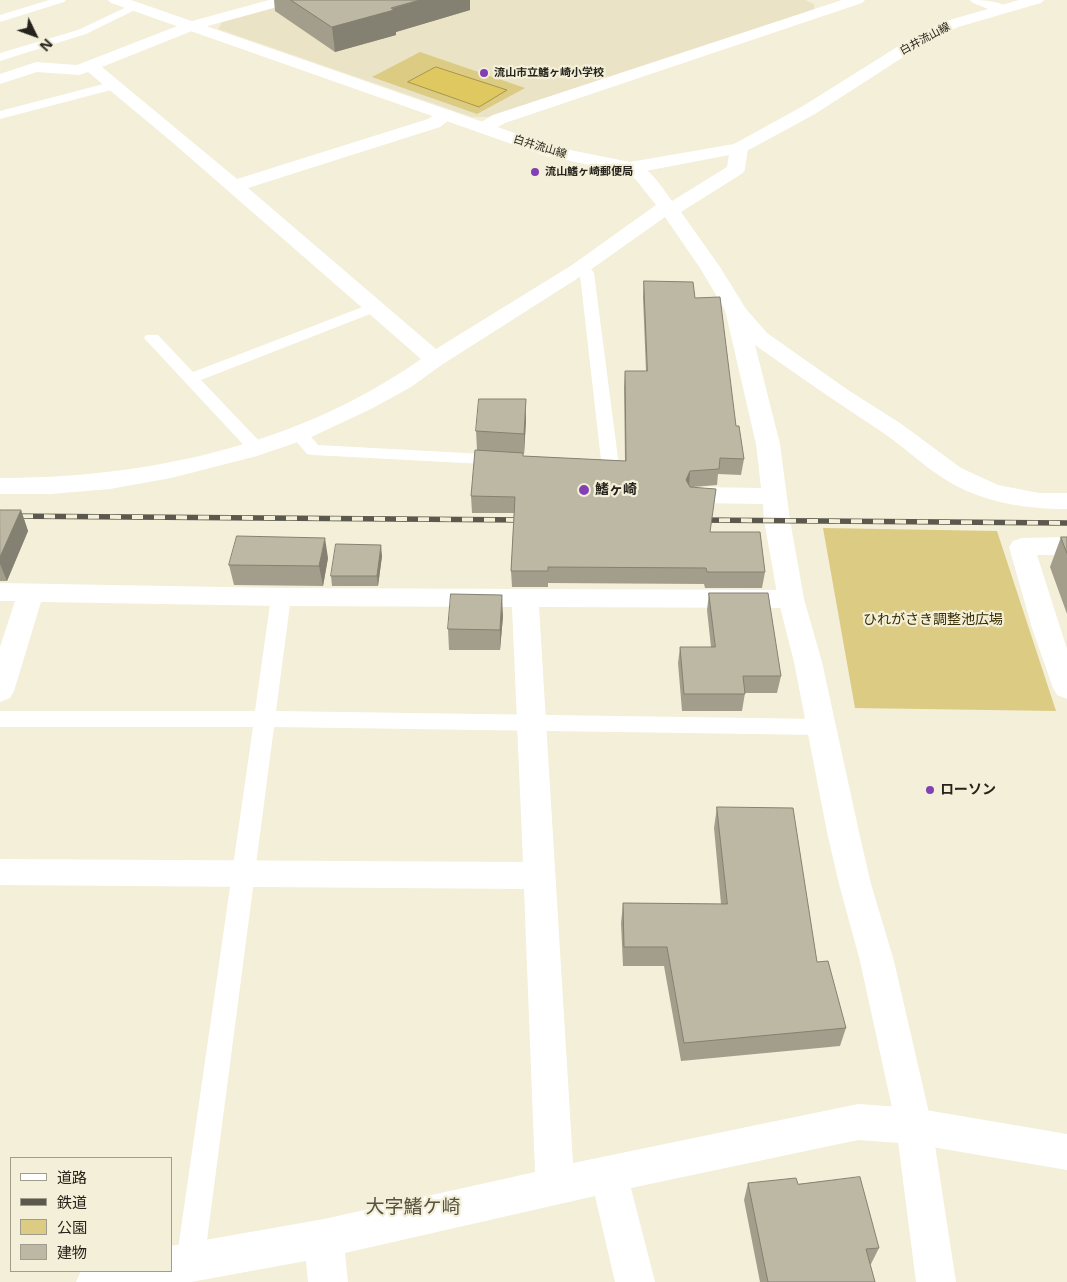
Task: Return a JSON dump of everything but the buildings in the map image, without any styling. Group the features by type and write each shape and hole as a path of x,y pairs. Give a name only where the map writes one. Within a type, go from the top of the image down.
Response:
{"street":[{"name":"白井流山線","path":"116,0 549,151 630,168 739,148 809,110 919,40 952,24 1036,0"},
{"path":"0,80 36,67 68,71 78,70 191,26 286,0"},
{"path":"819,0 835,7"},
{"path":"484,128 499,119 858,0"},
{"path":"978,0 1001,9"},
{"path":"91,66 115,84 235,186 373,308 435,359"},
{"path":"235,186 434,123 446,115"},
{"path":"0,486 50,486 110,481 171,470 257,449 299,434 403,382 435,359 579,269 668,209 736,169 739,148"},
{"path":"630,168 643,176 710,267 736,310 759,338 840,395 892,428 952,473 992,492 1039,501 1067,501"},
{"path":"736,310 768,444 791,599 808,662 845,841 877,961 914,1126 936,1282"},
{"path":"698,495 776,508"},
{"path":"1067,546 1022,547 1046,628 1067,688"},
{"path":"0,592 281,597 791,599"},
{"path":"0,691 31,592"},
{"path":"525,598 555,1187"},
{"path":"0,872 539,876"},
{"path":"180,1264 324,1238 609,1174 858,1122 914,1126 1067,1152"},
{"path":"609,1174 635,1282"},
{"path":"324,1238 328,1282"},
{"path":"96,1282 145,1272"}],"lane":[{"path":"0,20 60,0"},
{"path":"0,58 82,32 135,6"},
{"path":"0,116 115,84"},
{"path":"575,464 610,466 587,273 579,269"},
{"path":"190,379 373,308"},
{"path":"152,338 257,449"},
{"path":"299,434 313,450 517,461"},
{"path":"180,1264 244,874 281,597"},
{"path":"0,719 265,719 822,726"}],"shaded area":[{"name":"流山市立鰭ヶ崎小学校","path":"304,0 805,0 814,4 814,10 488,117 472,117 218,29 222,22"},
{"path":"436,67 507,90 479,107 408,82"}],"green space":[{"path":"420,52 525,88 477,114 372,77"},
{"name":"ひれがさき調整池広場","path":"823,528 997,531 1056,711 855,708"}],"railway":[{"path":"0,516 527,520"},
{"path":"697,520 1067,523"}],"place":[{"name":"流山市立鰭ヶ崎小学校","path":"484,73"},
{"name":"流山鰭ヶ崎郵便局","path":"535,172"},
{"name":"鰭ヶ崎","path":"584,490"},
{"name":"ローソン","path":"930,790"}],"district":[{"name":"大字鰭ケ崎","path":"413,1208"}]}
